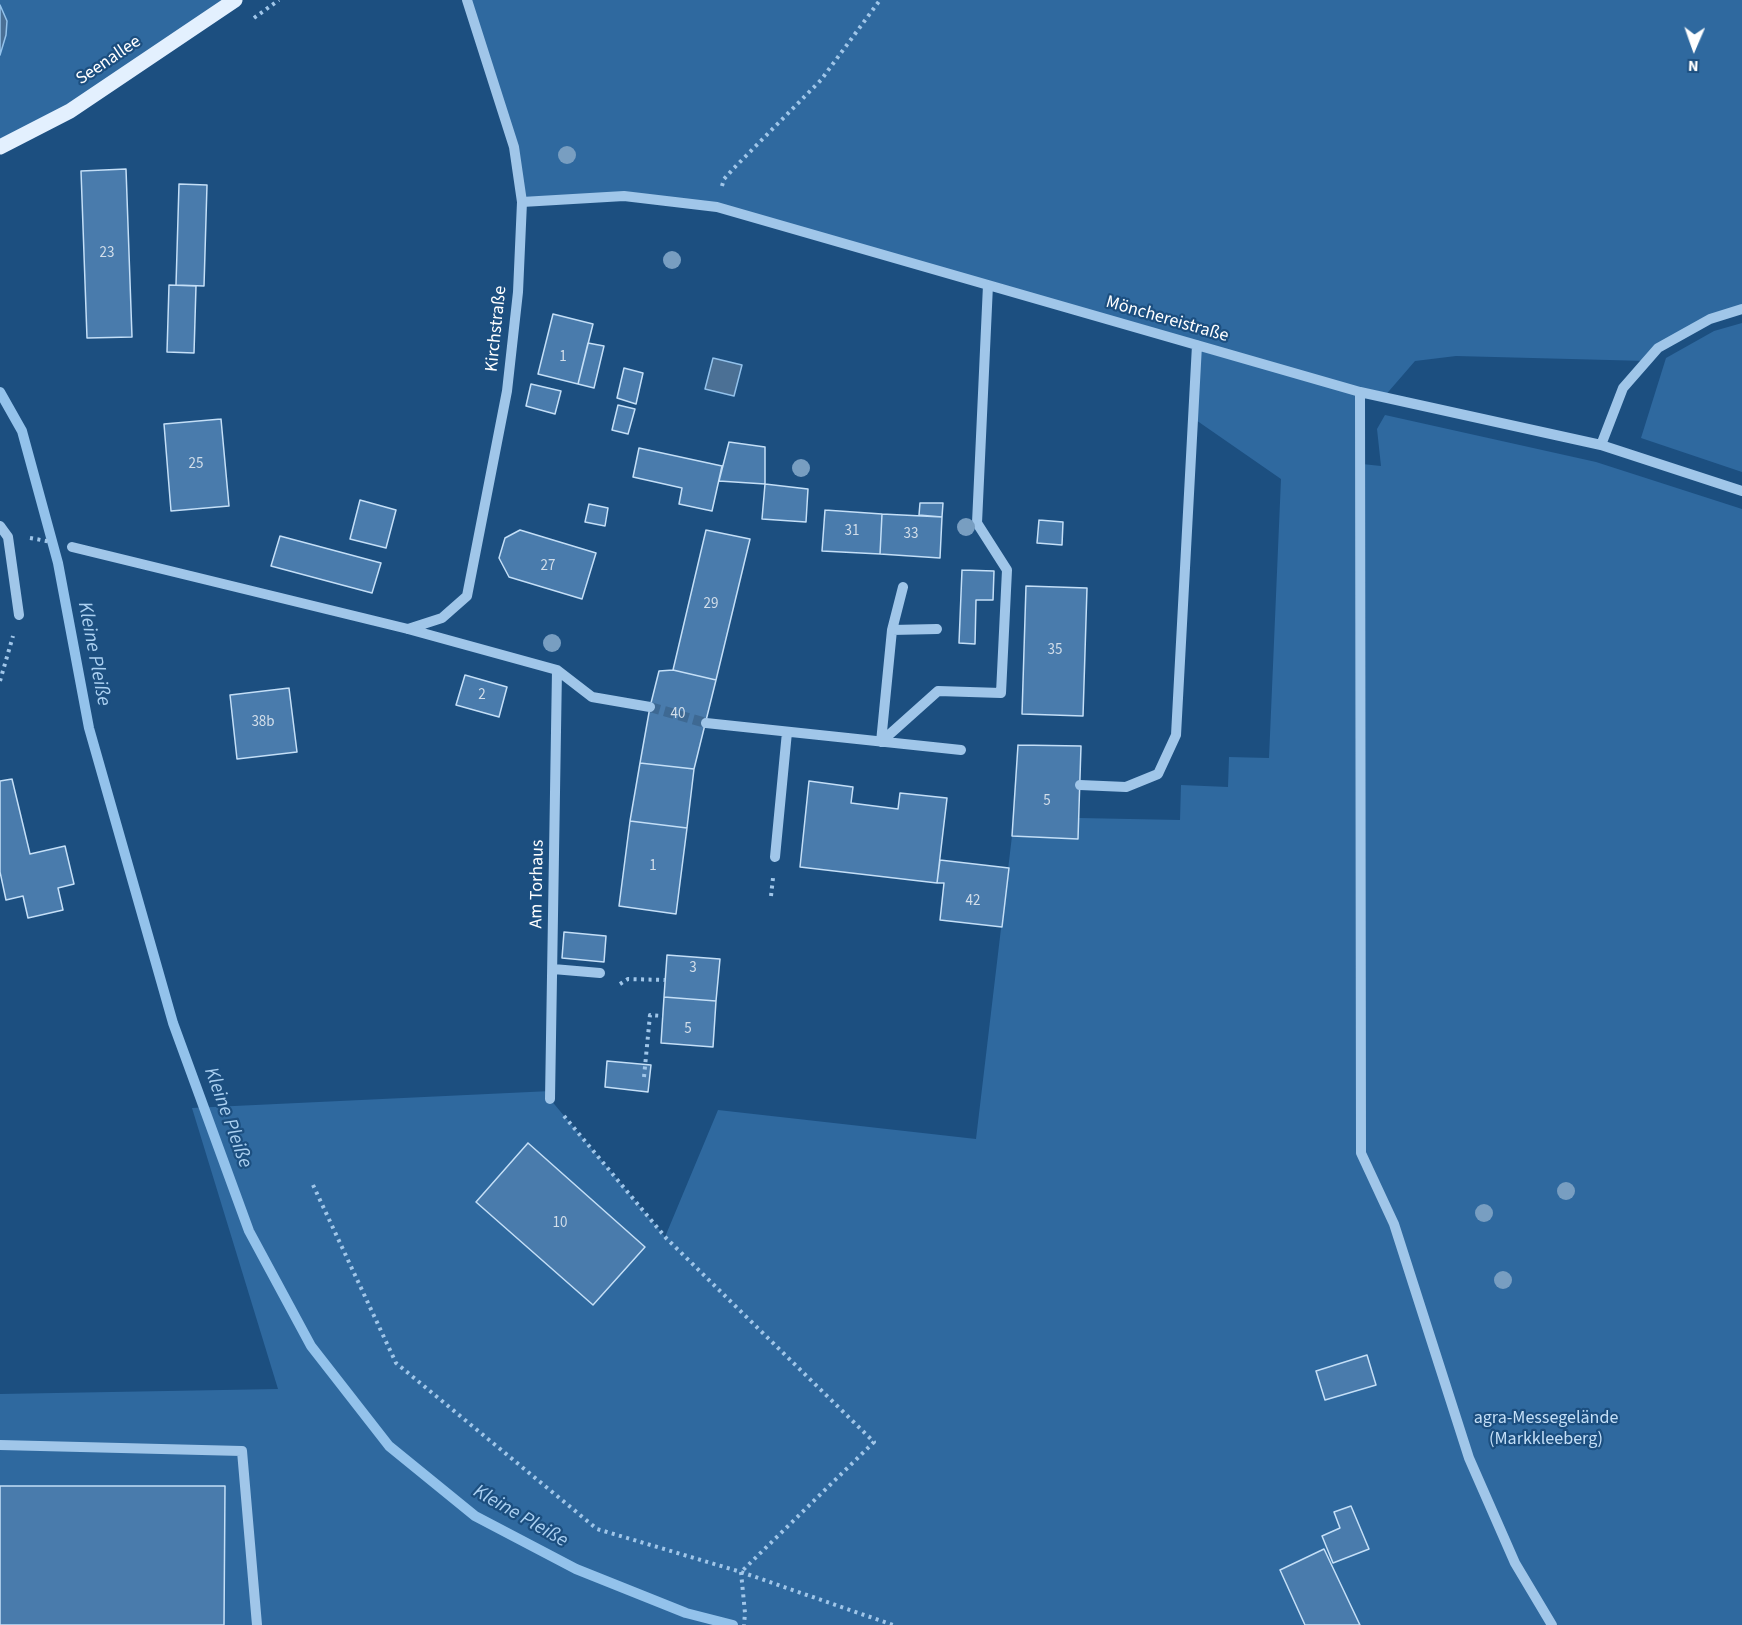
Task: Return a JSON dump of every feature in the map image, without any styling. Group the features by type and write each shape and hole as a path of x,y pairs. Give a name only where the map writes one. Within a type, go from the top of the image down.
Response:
{"main road":[{"name":"Seenallee","path":"0,147 70,111 235,0"}],"street":[{"name":"Kirchstraße","path":"408,629 442,618 467,596 507,391 518,292 522,202 514,147 467,0"},
{"name":"Mönchereistraße","path":"522,202 624,196 717,207 1360,392 1601,445 1742,491"},
{"path":"881,742 938,692 1001,693 1007,570 977,522 988,285"},
{"path":"1601,445 1623,388 1658,348 1710,319 1742,309"},
{"path":"1080,785 1126,787 1158,774 1176,735 1197,345"},
{"path":"1360,392 1361,1153 1394,1224 1469,1458 1515,1563 1552,1625"},
{"path":"0,526 8,537 19,615"},
{"path":"72,547 408,629 558,670 592,697 650,707"},
{"path":"881,742 892,630 903,587"},
{"path":"892,630 937,629"},
{"name":"Am Torhaus","path":"550,1099 558,670"},
{"path":"706,723 961,750"},
{"path":"775,857 787,732"},
{"path":"553,969 600,973"},
{"path":"0,1445 242,1451 257,1625"}],"path":[{"path":"717,207 724,179 821,80 880,0"},
{"path":"0,681 19,615"},
{"path":"600,973 616,986 628,979 665,980"},
{"path":"644,1077 650,1016 663,1016"},
{"path":"550,1099 666,1238 874,1442 741,1572"},
{"path":"313,1185 396,1363 597,1528 741,1572 893,1625"},
{"path":"741,1572 744,1625"}],"green space":[{"path":"0,0 235,0 0,147"},
{"name":"agra-Messegelände (Markkleeberg)","path":"467,0 1742,0 1742,309 1709,319 1647,361 1456,356 1415,361 1383,398 1361,393 1362,464 1381,466 1377,429 1385,415 1596,462 1742,509 1742,1625 0,1625 0,1394 278,1389 192,1108 551,1091 550,1099 665,1237 718,1110 976,1139 1012,836 1077,839 1079,818 1180,820 1181,785 1228,787 1229,757 1269,758 1281,479 1193,418 1197,345 717,207 671,200 522,202 514,147"},
{"path":"1742,323 1742,472 1641,438 1666,358 1714,331"}],"shaded area":[{"path":"0,5 7,21 6,35 0,55"},
{"path":"713,358 742,365 734,396 705,389"}],"building":[{"path":"126,169 132,337 87,338 81,171"},
{"path":"179,184 207,185 204,286 176,285"},
{"path":"169,285 196,286 194,353 167,352"},
{"path":"553,314 593,324 578,384 538,374"},
{"path":"588,343 604,346 594,388 578,384"},
{"path":"624,368 643,373 636,404 617,398"},
{"path":"531,384 561,391 555,414 526,406"},
{"path":"618,405 635,409 628,434 612,430"},
{"path":"221,419 229,506 171,511 164,424"},
{"path":"729,442 765,447 765,484 719,481"},
{"path":"639,448 722,466 712,511 679,504 682,488 633,477"},
{"path":"765,484 808,489 806,522 762,519"},
{"path":"360,500 396,510 386,548 350,539"},
{"path":"920,503 943,503 942,517 919,515"},
{"path":"589,504 608,508 605,526 585,522"},
{"path":"825,510 882,514 880,554 822,551"},
{"path":"882,514 942,517 940,558 880,554"},
{"path":"1039,520 1063,522 1062,545 1037,543"},
{"path":"520,530 596,553 582,599 509,577 499,558 505,538"},
{"path":"706,530 750,539 716,680 673,670"},
{"path":"280,536 381,563 372,593 271,566"},
{"path":"962,570 994,571 993,600 976,600 975,644 959,643"},
{"path":"1026,586 1087,588 1083,716 1022,714"},
{"path":"673,670 716,680 694,769 640,763 659,671"},
{"path":"465,675 507,687 499,717 456,705"},
{"path":"289,688 297,752 237,759 230,695"},
{"path":"1018,745 1081,746 1078,839 1012,836"},
{"path":"640,763 694,769 687,828 630,821"},
{"path":"12,779 30,854 65,846 74,884 58,888 63,910 28,918 23,896 6,900 0,872 0,781"},
{"path":"809,781 853,787 851,803 898,809 900,793 947,798 937,883 800,867"},
{"path":"630,821 687,828 676,914 619,906"},
{"path":"940,860 1009,868 1002,927 940,920 944,883 937,883"},
{"path":"564,932 606,936 604,962 562,958"},
{"path":"667,955 720,959 716,1001 664,997"},
{"path":"664,997 716,1001 713,1047 661,1043"},
{"path":"607,1061 651,1065 648,1092 605,1087"},
{"path":"528,1143 645,1247 593,1305 476,1202"},
{"path":"1367,1355 1376,1385 1325,1400 1316,1371"},
{"path":"0,1486 225,1486 224,1625 0,1625"},
{"path":"1351,1506 1369,1549 1333,1563 1322,1536 1340,1528 1334,1512"},
{"path":"1324,1549 1360,1625 1305,1625 1280,1570"}],"waterway":[{"name":"Kleine Pleiße","path":"0,392 22,431 58,563 89,728 173,1023 249,1231 311,1346 389,1446 475,1516 576,1569 686,1613 733,1625"}],"tunnel":[{"path":"650,707 706,723"}]}
